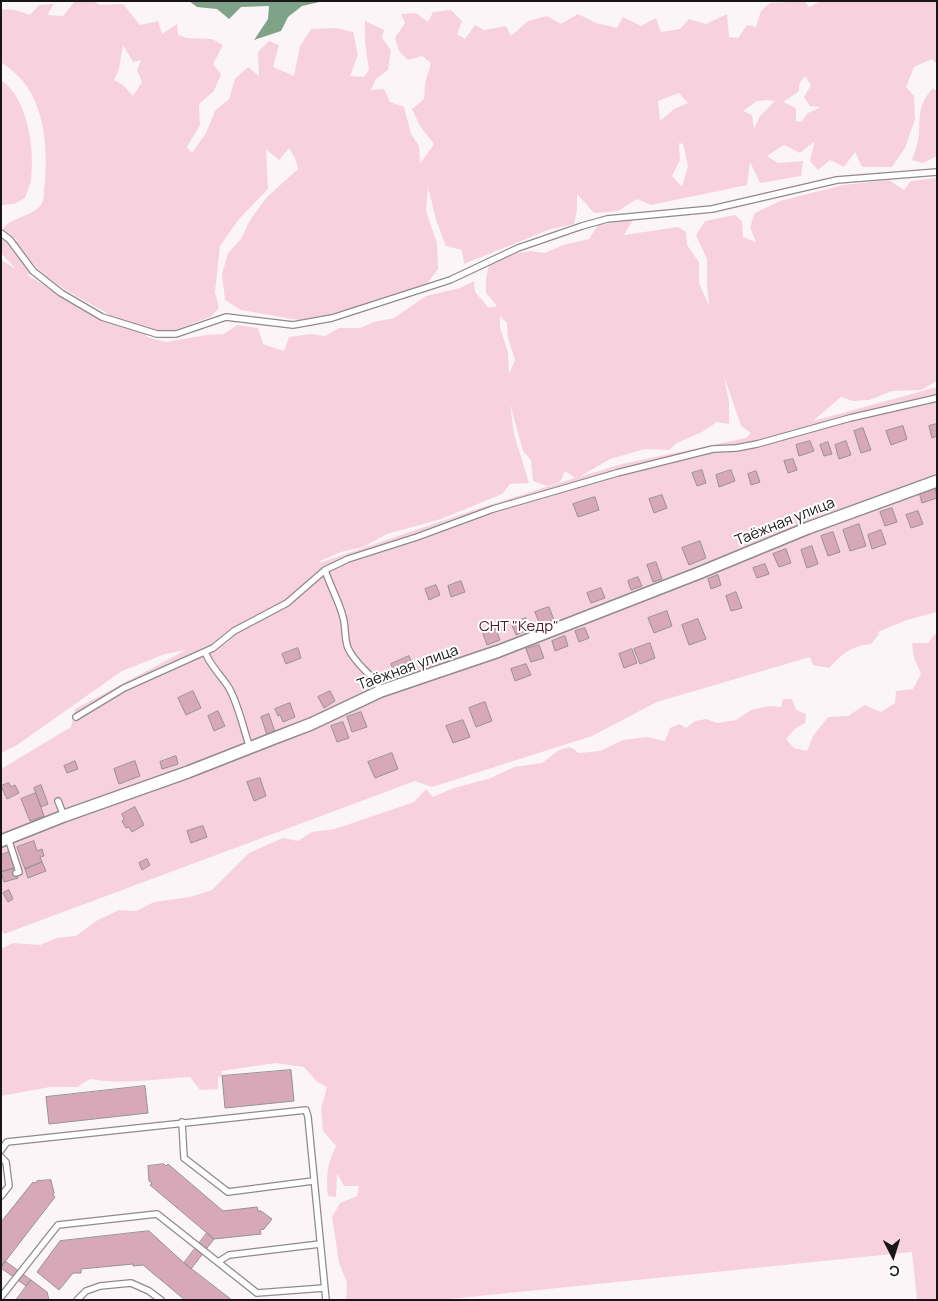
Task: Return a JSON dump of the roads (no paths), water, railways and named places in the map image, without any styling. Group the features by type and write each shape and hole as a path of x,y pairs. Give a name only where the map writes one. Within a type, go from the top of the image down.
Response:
{"street":[{"name":"Таёжная улица","path":"5,840 64,816 188,772 311,724 381,692 499,652 808,528 937,481"}],"lane":[{"path":"1,233 10,240 33,271 61,293 102,317 157,334 176,334 226,317 293,325 332,318 450,280 518,248 607,219 712,209 837,180 937,172"},
{"path":"76,717 124,688 213,648 234,631 287,603 325,570 348,559 417,537 493,509 617,473 713,449 736,448 757,444 850,418 937,398"},
{"path":"325,570 344,618 348,647 357,664 377,682 381,692"},
{"path":"205,652 208,661 236,702 250,748"},
{"path":"58,801 64,816"},
{"path":"5,840 19,872 16,873"},
{"path":"1,1150 7,1142 306,1110 326,1300"},
{"path":"182,1122 184,1158 228,1192 314,1181"},
{"path":"1,1157 6,1162 9,1186 1,1196"},
{"path":"1,1297 58,1225 156,1214 257,1294 324,1288"},
{"path":"218,1262 229,1255 320,1244"},
{"path":"77,1300 86,1291 100,1286 131,1283 149,1291 161,1300"},
{"path":"1,1286 8,1288"}],"park label":[{"name":"СНТ \"Кедр\"","path":"519,627"}]}
